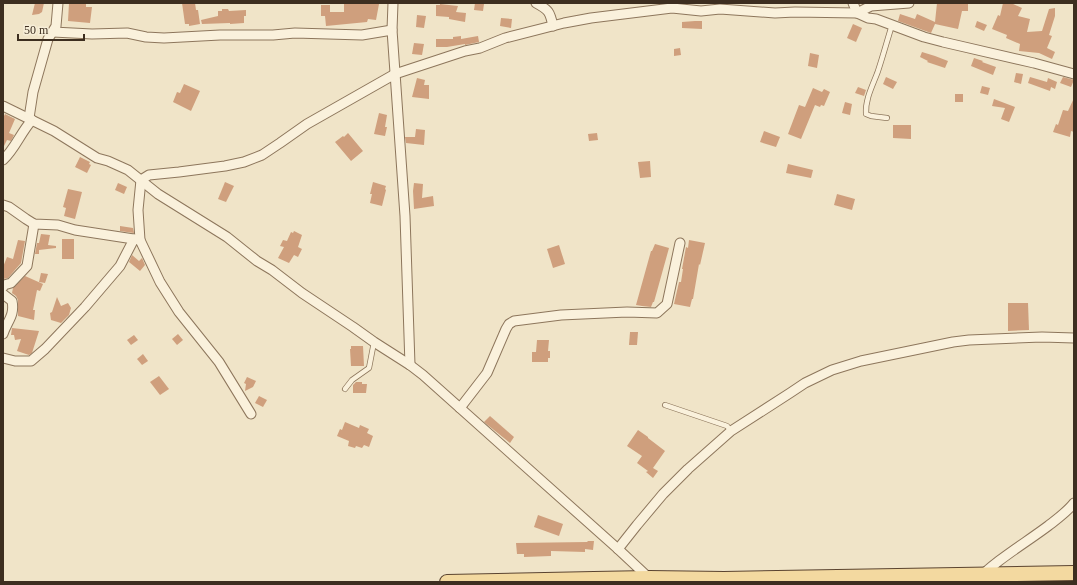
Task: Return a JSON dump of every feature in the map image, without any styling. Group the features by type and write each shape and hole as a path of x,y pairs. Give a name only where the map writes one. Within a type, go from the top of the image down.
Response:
{"main road":[{"path":"447,582 649,578 677,580 978,578 1074,573"}],"street":[{"path":"3,160 13,147 30,119 33,92 48,39 56,26 58,3"},
{"path":"393,3 392,30 405,216 410,365"},
{"path":"536,3 548,11 551,15 553,26"},
{"path":"853,3 857,14"},
{"path":"857,14 870,6 909,3"},
{"path":"141,180 149,175 235,164 262,155 307,124 395,74 465,51 480,48 505,38 564,23 671,6 701,11 720,9 775,13 795,12 857,14 943,42 1074,74"},
{"path":"52,32 92,34 127,33 146,37 164,38 295,33 362,35 392,30"},
{"path":"3,106 54,131 97,158 128,170 158,194 228,237 257,261 272,270 302,293 410,365 649,578"},
{"path":"141,180 137,239 160,282 179,312 219,362 251,414"},
{"path":"3,205 9,207 34,224 58,225 75,230 137,239"},
{"path":"3,287 4,285 11,283 27,266 34,224"},
{"path":"3,358 15,361 31,361 45,349 85,307 120,266 137,239"},
{"path":"460,408 487,373 506,329 509,324 514,321 561,315 627,312 656,313 667,304 680,243"},
{"path":"3,294 12,301 13,308 10,320 3,334"},
{"path":"618,549 663,494 688,469 731,431 805,383 832,370 861,361 908,350 953,342 1042,337 1074,338"},
{"path":"978,578 1069,510 1074,503"}],"lane":[{"path":"888,118 866,114 865,107 892,25"},
{"path":"345,389 352,380 369,368 374,342"},
{"path":"664,405 727,426 731,431"}],"building":[{"path":"35,3 44,3 42,12 32,15"},
{"path":"69,3 86,4 86,7 92,7 90,23 68,21"},
{"path":"182,3 195,3 196,10 198,10 200,24 189,26 189,24 185,24"},
{"path":"344,3 379,4 376,20 368,19 367,22 326,26 325,16 321,16 321,5 330,5 330,12 344,12"},
{"path":"475,3 484,4 483,11 474,10"},
{"path":"937,3 968,4 968,11 962,11 958,29 935,24 931,33 898,21 900,14 915,19 917,14 935,22"},
{"path":"1003,3 1011,3 1022,8 1018,16 1030,19 1027,32 1042,31 1049,9 1055,8 1055,16 1049,35 1052,36 1047,48 1055,52 1052,59 1039,53 1019,51 1020,44 1006,38 1007,35 992,29 998,15 1000,16"},
{"path":"436,5 458,6 456,12 466,13 465,22 449,19 449,17 436,16"},
{"path":"222,9 228,9 229,11 246,10 244,23 202,24 201,20 218,16 218,11 222,11"},
{"path":"417,15 426,16 424,28 416,27"},
{"path":"501,18 512,19 511,28 500,26"},
{"path":"702,21 702,29 682,28 682,22"},
{"path":"977,21 987,25 984,31 975,27"},
{"path":"853,24 862,28 856,42 847,38"},
{"path":"461,36 461,39 478,36 479,42 465,45 436,47 436,39 453,39 453,37"},
{"path":"414,43 424,44 422,55 412,54"},
{"path":"680,48 681,55 674,56 674,49"},
{"path":"922,52 948,61 945,68 927,62 928,61 920,57"},
{"path":"810,53 819,55 817,68 808,66"},
{"path":"974,58 996,67 993,75 971,66"},
{"path":"1016,73 1023,74 1021,84 1014,82"},
{"path":"886,77 897,82 893,89 883,84"},
{"path":"1030,77 1047,82 1048,78 1057,82 1055,89 1051,87 1050,91 1028,83"},
{"path":"1063,77 1074,80 1071,87 1060,83"},
{"path":"417,78 425,80 424,85 429,85 429,99 412,97"},
{"path":"184,84 200,91 191,111 173,102 177,92 180,93"},
{"path":"982,86 990,88 988,95 980,93"},
{"path":"858,87 866,90 864,96 855,93"},
{"path":"813,88 822,92 824,89 830,92 824,106 821,105 820,107 815,105 801,139 788,134 799,105 805,107"},
{"path":"955,94 963,94 963,102 955,102"},
{"path":"1074,98 1074,132 1071,131 1070,137 1053,132 1056,124 1058,125 1063,110 1068,111"},
{"path":"994,99 1015,107 1009,122 1001,119 1005,108 992,106"},
{"path":"845,102 852,104 850,115 842,113"},
{"path":"379,113 387,115 385,136 374,134"},
{"path":"5,114 15,119 9,133 14,135 11,141 7,140 3,148 3,118"},
{"path":"893,125 911,125 911,139 893,138"},
{"path":"416,129 425,130 424,145 406,143 405,137 415,137"},
{"path":"764,131 780,137 776,147 760,142"},
{"path":"348,133 363,151 351,161 335,142"},
{"path":"597,133 598,140 589,141 588,134"},
{"path":"80,157 90,162 89,164 91,165 87,173 75,167"},
{"path":"650,161 651,177 640,178 638,162"},
{"path":"788,164 813,170 811,178 786,173"},
{"path":"225,182 234,186 226,202 218,199"},
{"path":"373,182 386,186 382,206 370,203 372,194 370,194"},
{"path":"118,183 127,187 124,194 115,190"},
{"path":"414,183 423,184 422,198 433,196 434,206 414,209"},
{"path":"68,189 82,192 75,219 64,216 66,208 63,207"},
{"path":"837,194 855,199 852,210 834,205"},
{"path":"120,226 133,228 134,233 120,231"},
{"path":"294,231 302,235 298,247 302,249 298,257 294,255 289,263 278,258 284,247 280,246 283,240 287,241 291,232 293,233"},
{"path":"41,234 50,235 48,245 56,246 56,248 39,250 39,254 35,254 37,243 39,243"},
{"path":"62,239 74,239 74,259 62,259"},
{"path":"18,240 25,241 21,263 8,278 3,279 3,267 7,257 13,259"},
{"path":"689,240 705,243 690,307 674,304 679,282 681,282 686,247 688,248"},
{"path":"655,244 669,248 654,302 651,307 636,305 651,251"},
{"path":"559,245 565,264 553,268 547,249"},
{"path":"132,255 139,261 142,258 145,265 140,271 129,262"},
{"path":"41,273 48,274 45,283 39,282"},
{"path":"25,276 43,284 40,291 37,290 33,310 35,310 34,320 18,316 18,300 12,293 13,288"},
{"path":"57,297 61,306 68,303 71,308 69,315 61,323 51,320 50,313 52,312"},
{"path":"1008,303 1028,303 1029,330 1008,331"},
{"path":"12,328 39,331 32,353 29,355 17,351 21,339 15,340 14,335 11,335"},
{"path":"630,332 638,332 637,345 629,345"},
{"path":"178,334 183,340 177,345 172,339"},
{"path":"134,335 138,340 131,345 127,340"},
{"path":"537,340 549,340 548,351 550,351 550,358 548,358 548,362 532,362 532,352 536,352"},
{"path":"351,346 363,346 364,366 351,366"},
{"path":"143,354 148,361 142,365 137,359"},
{"path":"159,376 169,389 160,395 150,382"},
{"path":"247,377 256,381 253,387 245,391 246,384 244,383"},
{"path":"356,382 367,384 366,393 353,393 353,385"},
{"path":"259,396 267,400 263,407 255,403"},
{"path":"490,416 514,437 510,443 484,422"},
{"path":"345,422 359,428 360,425 369,429 367,433 373,436 369,447 364,445 362,448 348,446 349,441 337,436 340,429 342,430"},
{"path":"638,430 665,451 653,468 658,471 653,478 646,472 648,471 637,463 642,456 627,446"},
{"path":"538,515 563,524 559,536 534,527"},
{"path":"594,541 593,550 585,549 585,552 551,551 551,556 524,557 524,554 517,554 516,543"}]}
